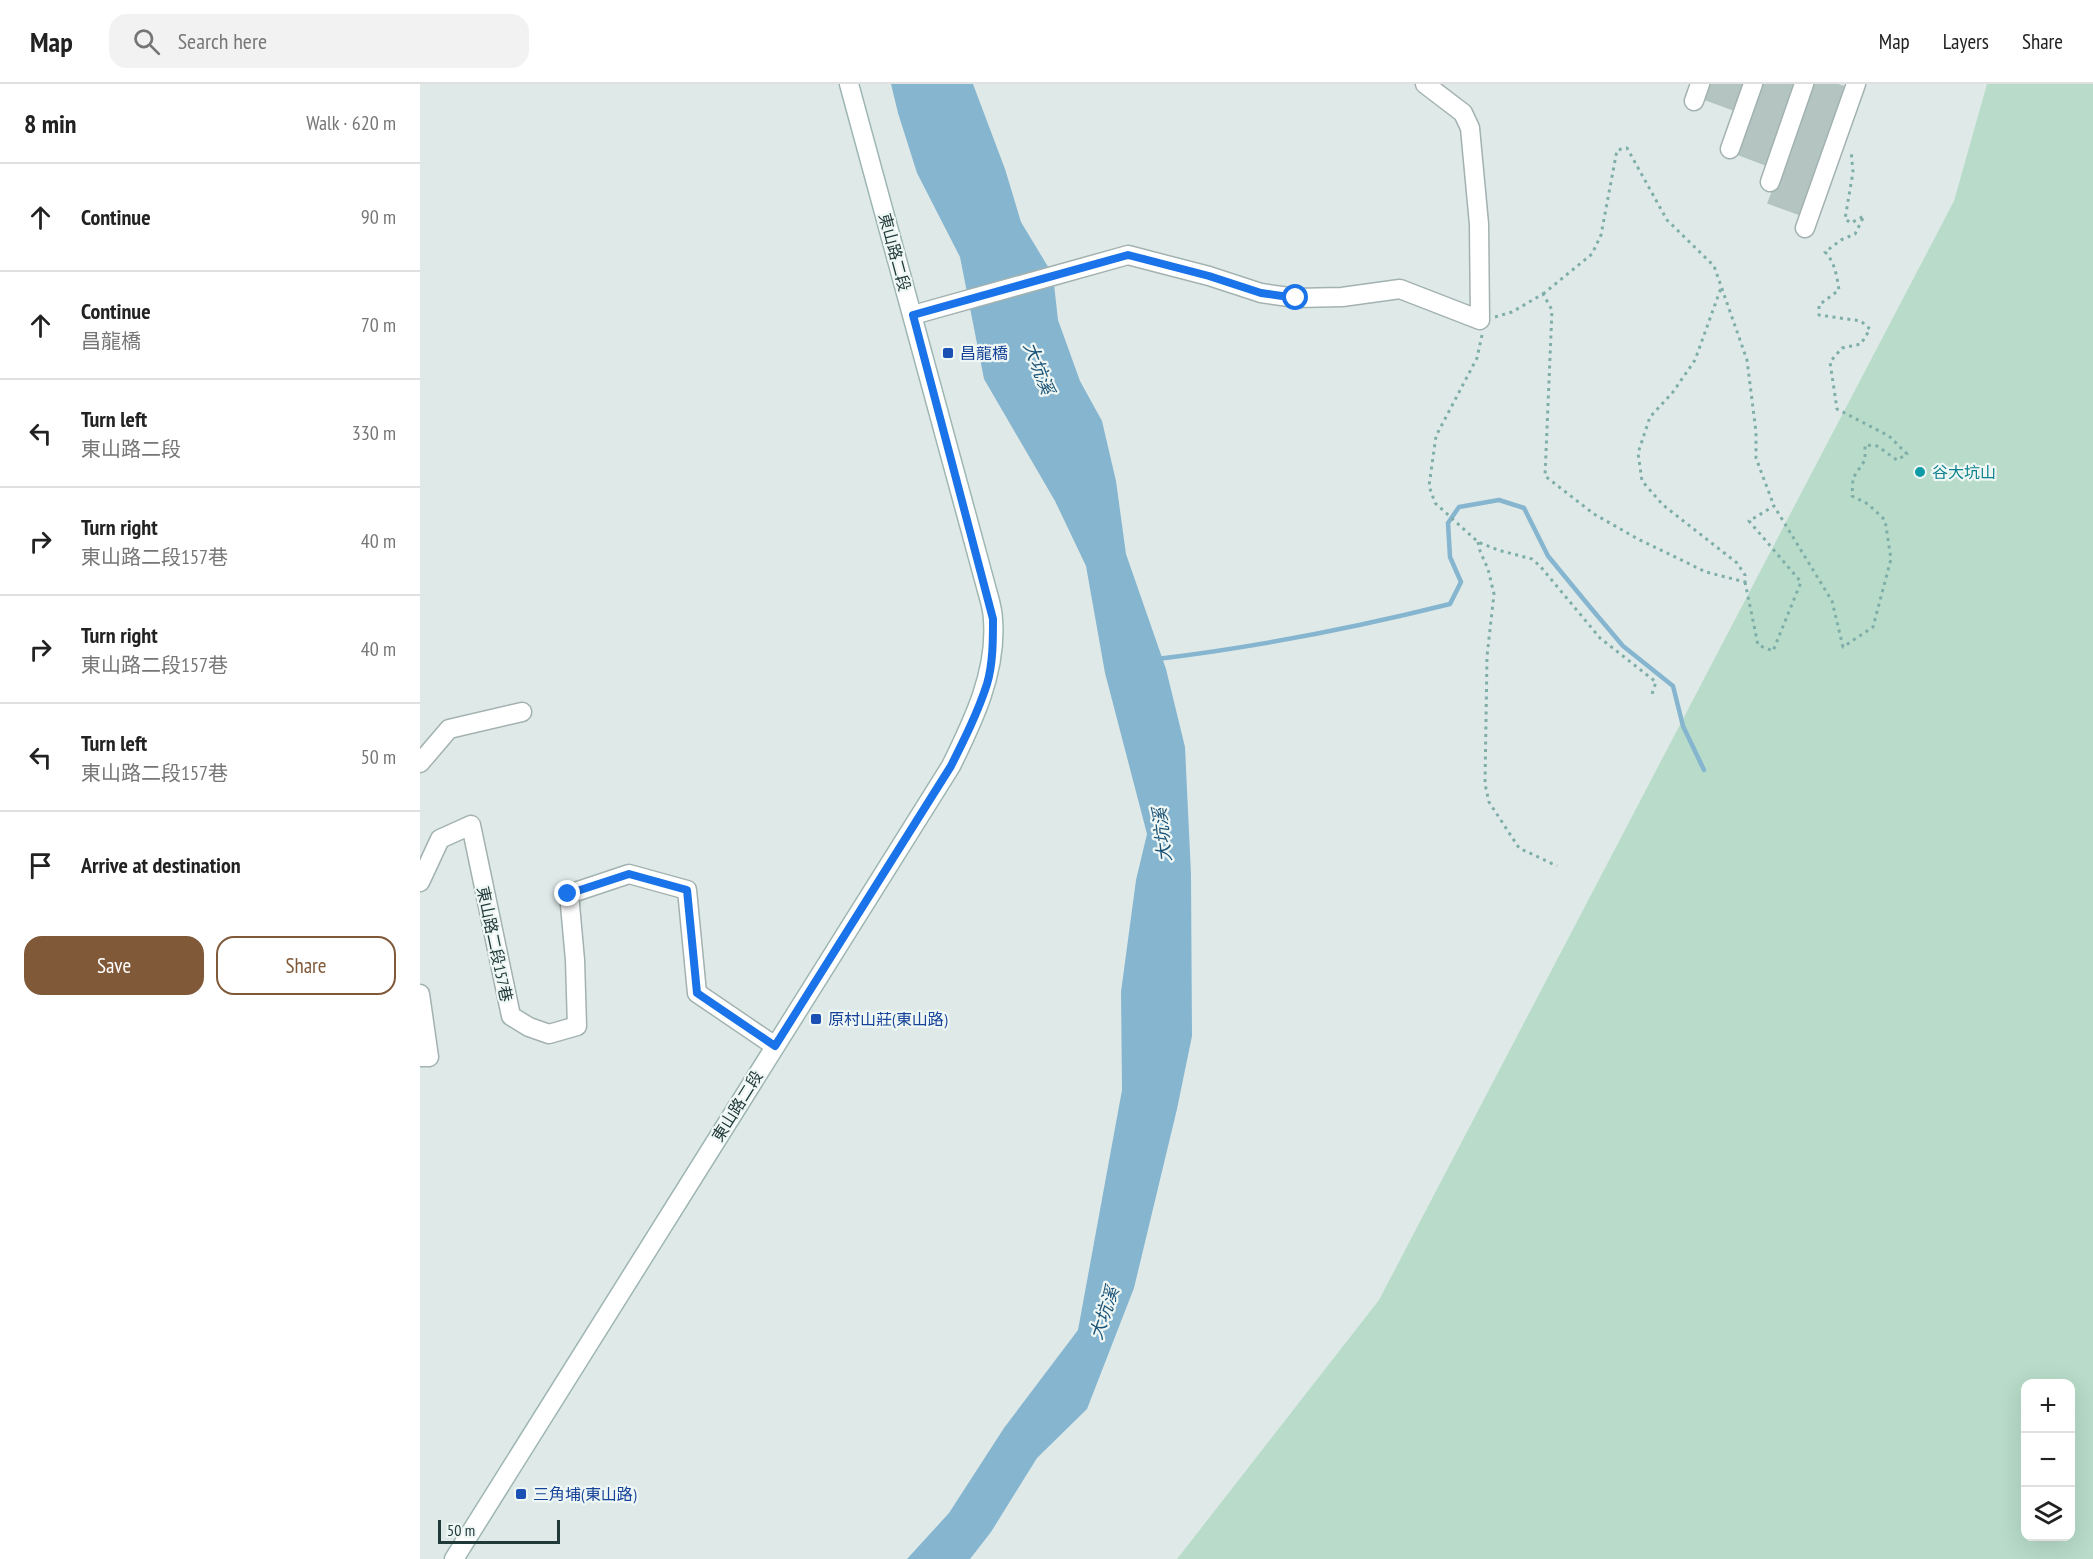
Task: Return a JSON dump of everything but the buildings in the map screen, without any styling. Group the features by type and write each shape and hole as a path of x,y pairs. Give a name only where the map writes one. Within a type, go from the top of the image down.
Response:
{"street":[{"name":"東山路二段","path":"454,1559 951,766 987,683 993,641 993,619 849,84"},
{"path":"913,315 1128,255 1209,276 1261,293 1296,298 1342,297 1400,289 1480,320 1479,224 1470,128 1463,113 1425,84"},
{"path":"1730,149 1753,84"},
{"path":"1770,182 1804,84"},
{"path":"1805,228 1856,84"},
{"path":"420,763 449,729 522,712"},
{"name":"東山路二段157巷","path":"420,882 440,839 471,825 511,1016 529,1027 549,1034 577,1026 575,960 568,894 629,874 687,890 697,993 775,1046"},
{"path":"420,994 429,1057 420,1057"}],"path":[{"path":"1651,697 1656,682 1600,638 1540,566 1532,559 1478,542 1435,503 1429,486 1436,436 1478,358 1483,338 1480,320 1512,312 1543,294 1592,254 1601,235 1617,150 1627,148 1667,220 1714,266 1747,360 1756,432 1756,458 1774,506 1832,601 1843,647 1873,627 1891,559 1885,520 1868,504 1852,496 1853,478 1865,460 1865,445 1877,446 1897,460 1907,453 1889,436 1837,409 1830,362 1842,348 1861,344 1870,329 1861,321 1819,315 1819,305 1839,290 1837,274 1830,257 1825,252 1841,240 1855,234 1864,216 1851,223 1845,219 1853,172 1851,148"},
{"path":"1721,288 1695,360 1673,392 1650,417 1638,453 1642,481 1663,505 1737,563 1745,576 1758,645 1773,651 1801,582 1749,521 1774,506"},
{"path":"1543,294 1552,310 1545,476 1594,514 1638,539 1706,572 1745,582"},
{"path":"1478,542 1494,594 1487,656 1485,784 1489,802 1519,848 1557,866"}],"green space":[{"path":"1987,84 2093,84 2093,1559 1177,1559 1379,1300 1954,201"}],"water":[{"name":"大坑溪","path":"891,84 973,84 1005,169 1021,222 1053,275 1058,320 1080,381 1102,421 1116,481 1126,554 1166,669 1185,747 1191,874 1192,1036 1134,1288 1087,1409 1037,1458 991,1532 970,1559 907,1559 949,1513 1004,1428 1078,1330 1122,1090 1121,992 1136,880 1147,834 1105,673 1086,566 1055,501 984,379 960,257 917,173"}],"waterway":[{"path":"1157,659 1305,636 1450,604 1461,582 1450,557 1448,523 1459,507 1499,500 1524,508 1548,556 1590,607 1623,646 1673,686 1683,726 1704,770"}],"place":[{"name":"昌龍橋","path":"948,353"},
{"name":"谷大坑山","path":"1920,472"},
{"name":"原村山莊(東山路)","path":"816,1019"},
{"name":"三角埔(東山路)","path":"521,1494"}],"route":[{"path":"568,894 629,874 687,890 697,993 775,1046 951,766 987,683 993,641 993,619 913,315 1128,255 1209,276 1261,293 1296,298"}]}
